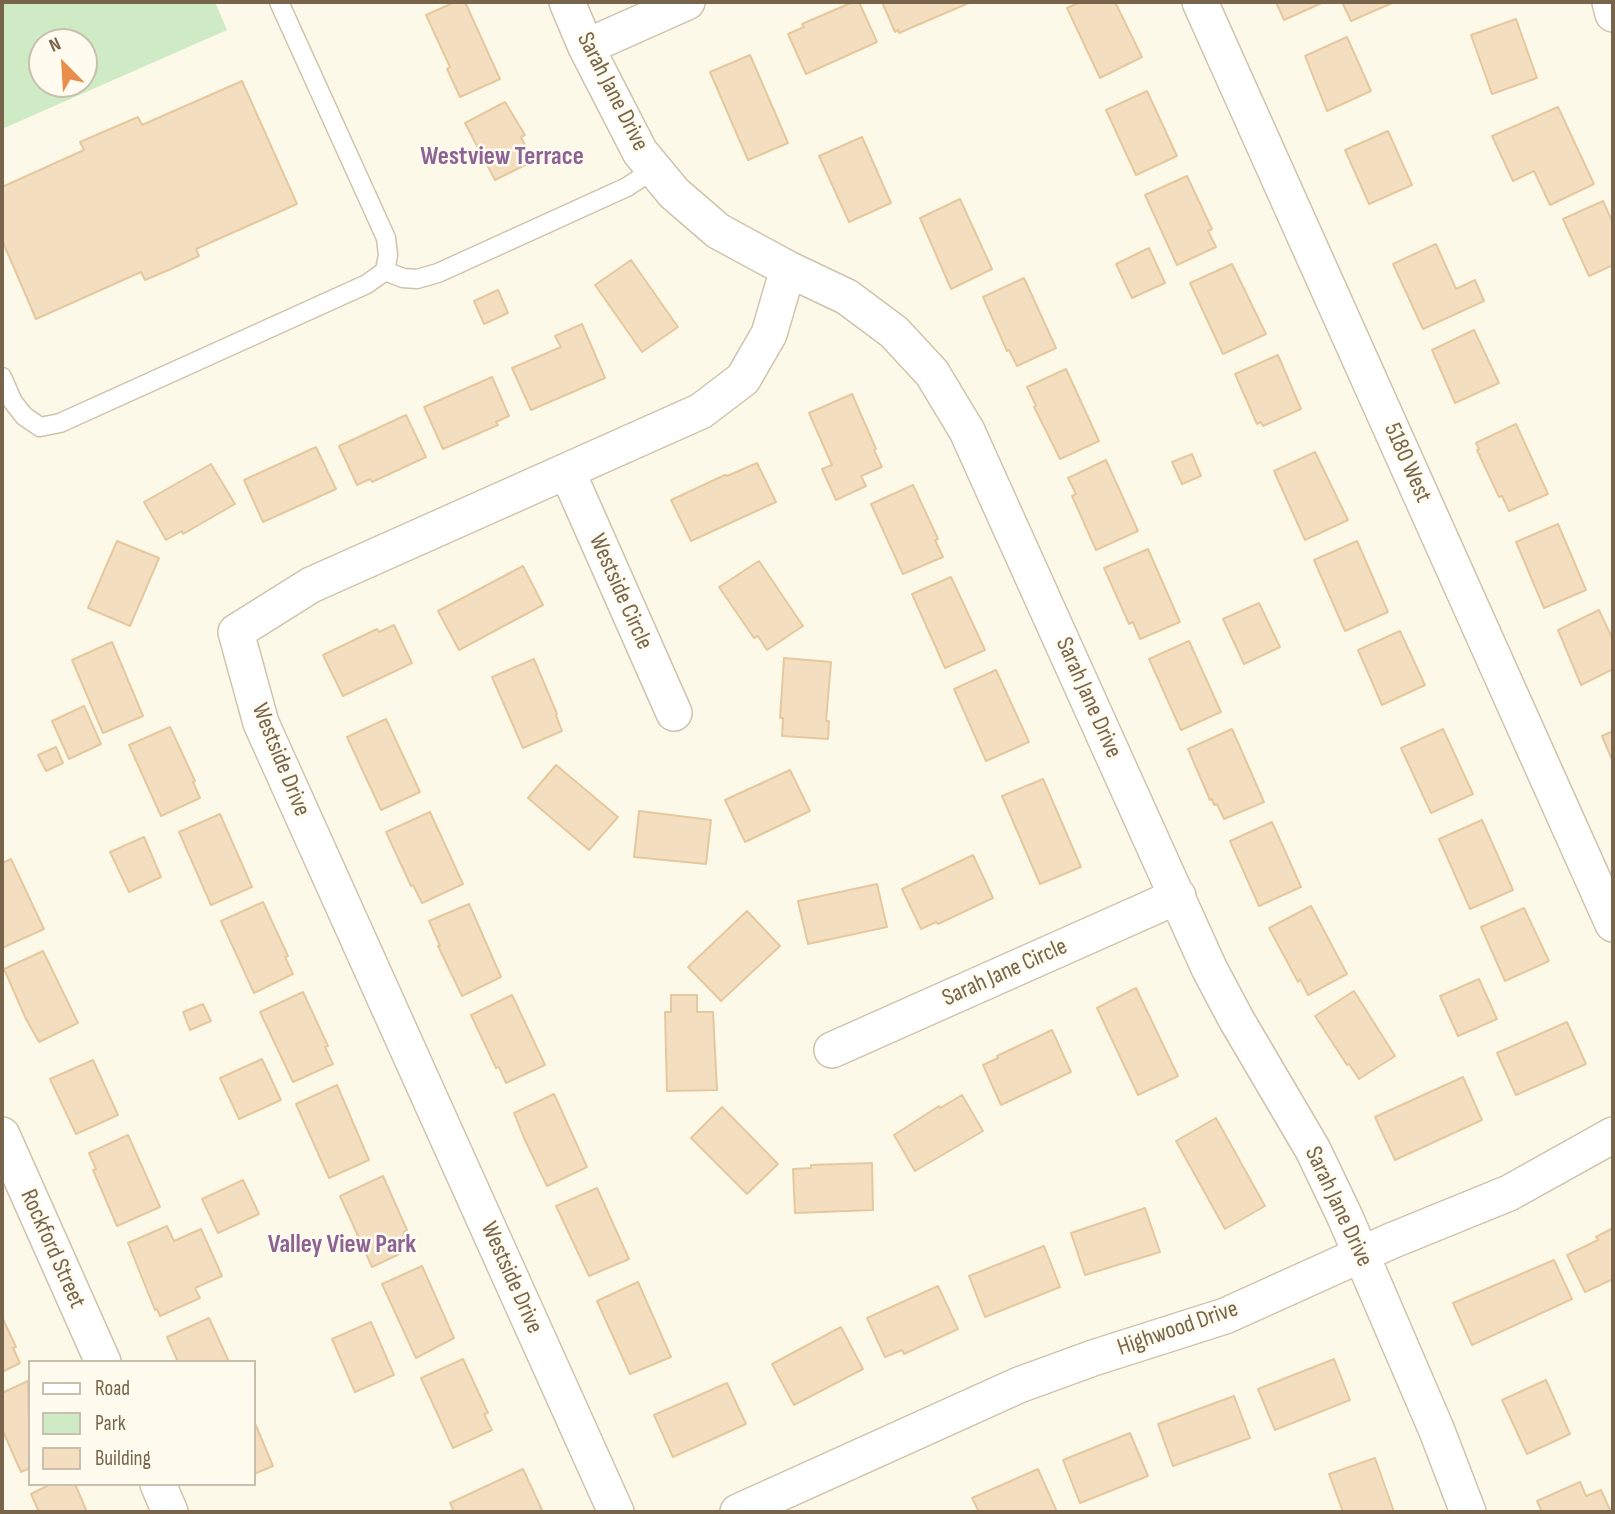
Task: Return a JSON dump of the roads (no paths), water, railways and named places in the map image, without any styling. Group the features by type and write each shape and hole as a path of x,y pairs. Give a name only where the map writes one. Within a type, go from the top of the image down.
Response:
{"street":[{"name":"Sarah Jane Drive","path":"567,2 586,47 640,152 674,193 718,231 788,269 848,297 894,332 932,373 967,431 1209,968 1313,1150 1437,1431 1468,1512"},
{"path":"586,47 687,2"},
{"name":"5180 West","path":"1200,2 1613,924"},
{"path":"1610,2 1613,14"},
{"name":"Westside Drive","path":"616,1512 261,723 236,632 312,585 701,411 743,379 769,334 788,269"},
{"name":"Westside Circle","path":"567,471 674,713"},
{"name":"Sarah Jane Circle","path":"832,1050 1178,896"},
{"name":"Rockford Street","path":"2,1135 102,1360"},
{"name":"Highwood Drive","path":"738,1512 1019,1385 1224,1316 1509,1193 1613,1135"},
{"path":"159,1486 170,1512"}],"lane":[{"path":"2,377 13,402 24,416 40,426 60,423 367,284 385,271 388,254 386,238 279,2"},
{"path":"385,271 403,278 417,279 438,273 627,187 654,169"}],"district":[{"name":"Westview Terrace","path":"502,157"},
{"name":"Valley View Park","path":"342,1245"}]}
